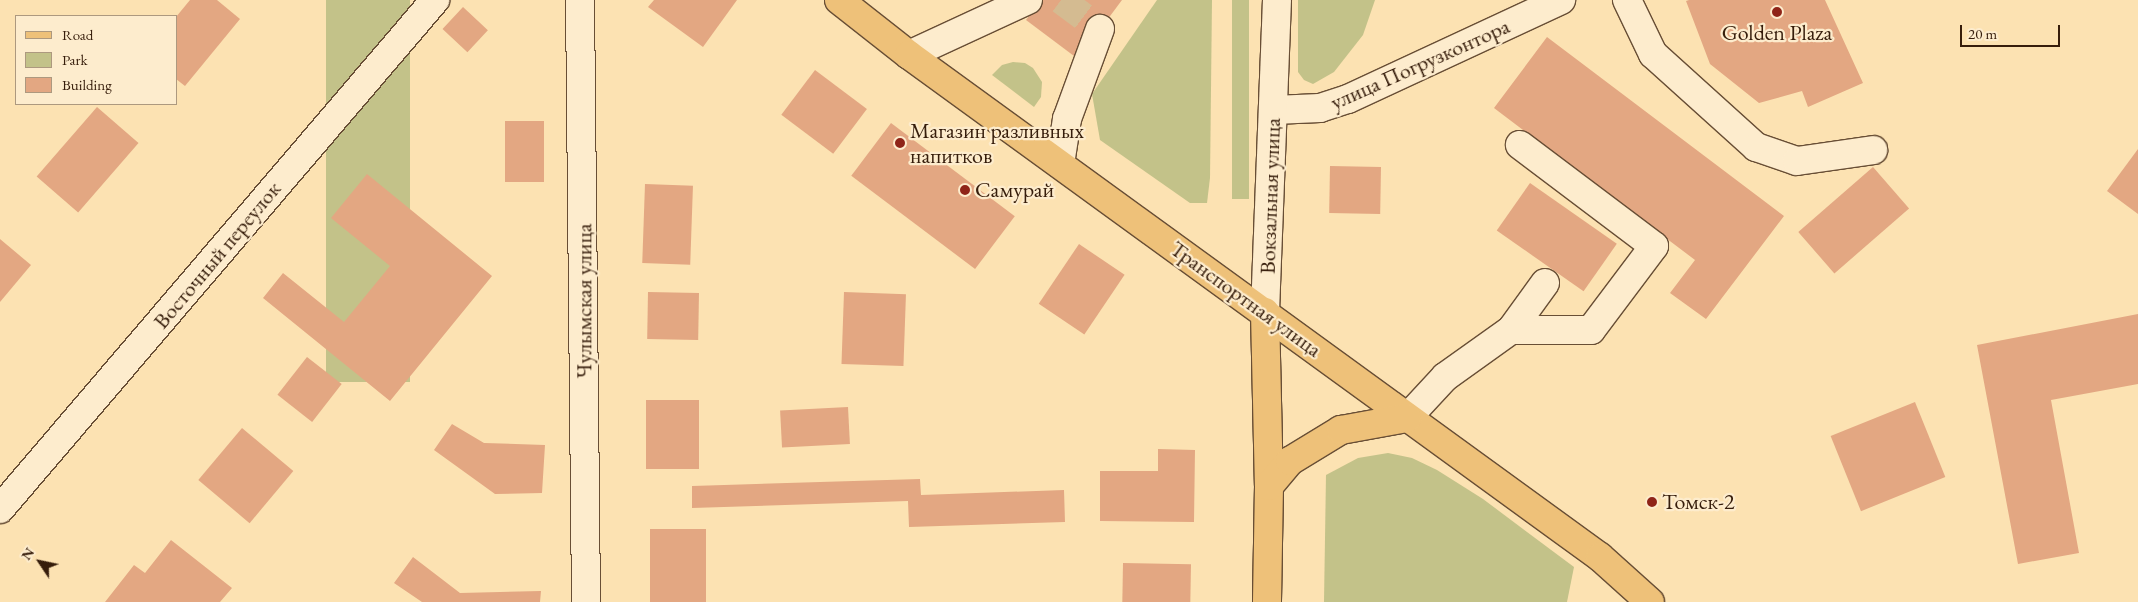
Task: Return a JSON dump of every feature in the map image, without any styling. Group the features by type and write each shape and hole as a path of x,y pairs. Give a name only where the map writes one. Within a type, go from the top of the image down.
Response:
{"main road":[{"name":"Транспортная улица","path":"839,0 1407,418 1600,557 1650,602"},
{"name":"Вокзальная улица","path":"1265,312 1269,486 1267,602"},
{"path":"1269,486 1290,461 1341,430 1407,418"}],"street":[{"name":"Восточный переулок","path":"0,509 435,0"},
{"name":"Чулымская улица","path":"580,0 586,602"},
{"path":"910,54 1028,0"},
{"name":"Вокзальная улица","path":"1265,312 1277,0"},
{"name":"улица Погрузконтора","path":"1274,110 1320,108 1348,99 1561,0"},
{"path":"1627,0 1653,54 1756,147 1797,161 1873,150"},
{"path":"1060,164 1067,119 1100,29"},
{"path":"1511,330 1591,330 1654,246 1520,145"},
{"path":"1407,418 1444,377 1511,330 1545,283"}],"green space":[{"path":"326,0 410,0 410,382 326,382"},
{"path":"1157,0 1212,0 1210,178 1207,203 1190,203 1100,140 1092,94"},
{"path":"1232,0 1249,0 1249,199 1232,199"},
{"path":"1298,0 1375,0 1363,35 1334,72 1313,84 1304,80 1298,72"},
{"path":"1013,62 1025,63 1033,68 1042,82 1041,97 1034,107 992,75 1002,65"},
{"path":"1388,453 1412,458 1437,470 1483,499 1574,567 1567,602 1324,602 1326,475 1358,458"}],"building":[{"path":"190,0 217,0 240,19 185,86 178,81 178,15"},
{"path":"654,0 737,0 703,47 648,7"},
{"path":"1041,0 1122,0 1078,59 1026,20"},
{"path":"1825,0 1863,83 1808,107 1802,91 1759,103 1710,64 1686,1"},
{"path":"463,7 488,30 467,52 443,29"},
{"path":"1547,37 1784,216 1706,319 1670,293 1695,260 1494,108"},
{"path":"815,70 867,109 833,154 781,115"},
{"path":"97,107 139,143 78,213 37,176"},
{"path":"505,121 544,121 544,182 505,182"},
{"path":"891,123 1015,216 975,269 851,176"},
{"path":"2138,149 2138,214 2107,191"},
{"path":"1330,166 1381,167 1380,214 1329,213"},
{"path":"1873,167 1909,209 1834,273 1798,232"},
{"path":"367,174 492,276 390,401 263,298 283,273 344,322 390,266 331,218"},
{"path":"1530,183 1617,244 1584,291 1497,231"},
{"path":"645,184 693,186 690,265 642,263"},
{"path":"0,239 31,265 0,302"},
{"path":"1079,244 1125,275 1084,334 1039,304"},
{"path":"648,292 699,293 698,340 647,339"},
{"path":"844,292 906,294 903,366 841,364"},
{"path":"2138,314 2138,384 2051,400 2079,553 2018,564 1977,345"},
{"path":"307,357 342,384 312,422 277,395"},
{"path":"646,400 699,400 699,469 646,469"},
{"path":"1915,402 1945,477 1861,511 1831,436"},
{"path":"848,407 850,444 782,448 780,411"},
{"path":"452,424 484,443 545,445 542,493 495,494 434,450"},
{"path":"242,428 293,471 250,523 198,480"},
{"path":"1158,449 1195,450 1194,522 1100,521 1100,471 1158,471"},
{"path":"920,479 921,495 1064,490 1065,522 909,527 908,501 692,508 692,486"},
{"path":"650,529 706,529 706,602 650,602"},
{"path":"171,540 232,588 220,602 105,602 134,565 145,573"},
{"path":"413,557 460,593 541,591 540,602 422,602 394,583"},
{"path":"1123,563 1191,564 1190,602 1122,602"}],"tunnel":[{"path":"1061,0 1100,29"}],"place":[{"name":"Golden Plaza","path":"1777,12"},
{"name":"Магазин разливных напитков","path":"900,143"},
{"name":"Самурай","path":"965,190"},
{"name":"Томск-2","path":"1652,502"}]}
